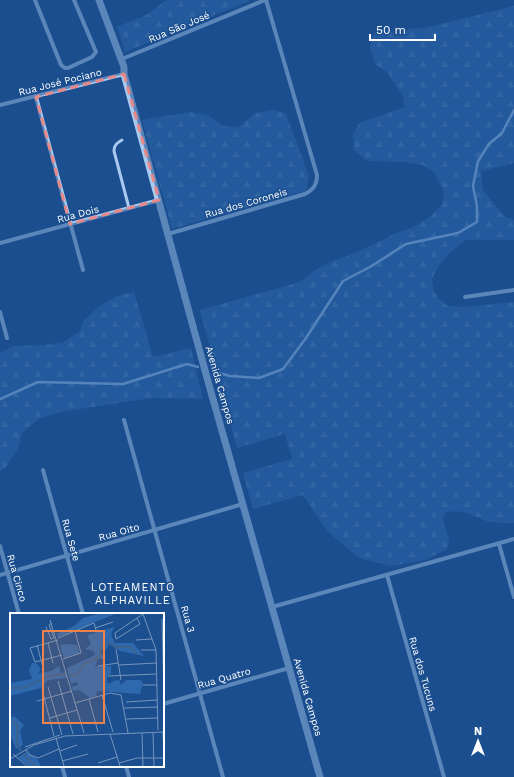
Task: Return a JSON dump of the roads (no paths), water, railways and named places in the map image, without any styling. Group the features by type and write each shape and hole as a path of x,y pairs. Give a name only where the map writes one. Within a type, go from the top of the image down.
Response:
{"street":[{"path":"35,0 61,65 68,68 92,57 96,52 74,0"},
{"name":"Avenida Campos","path":"99,0 124,67 124,74 168,234 320,777"},
{"name":"Rua São José","path":"122,60 265,0"},
{"name":"Rua dos Coroneis","path":"168,234 305,194 312,191 315,186 317,175 265,0"},
{"name":"Rua José Pociano","path":"0,105 124,74"},
{"path":"36,97 83,270"},
{"name":"Rua Dois","path":"0,243 159,200"},
{"path":"465,298 514,290"},
{"path":"0,312 7,338"},
{"name":"Rua 3","path":"124,420 223,777"},
{"name":"Rua Sete","path":"43,470 84,613"},
{"name":"Rua Oito","path":"0,575 243,504"},
{"path":"272,607 514,540"},
{"path":"499,544 514,597"},
{"name":"Rua Cinco","path":"0,546 19,613"},
{"name":"Rua dos Tucuns","path":"387,575 444,777"},
{"name":"Rua Quatro","path":"164,704 289,668"},
{"path":"62,767 65,777"},
{"path":"126,767 129,777"}],"lane":[{"path":"122,140 116,144 114,151 129,208"}],"waterway":[{"path":"215,372 230,376 259,378 283,369 306,338 343,281 370,267 406,244 458,233 477,222 477,206 473,186 478,161 489,144 502,133 514,110"},
{"path":"0,399 38,382 123,384 187,364 198,367"}],"district":[{"name":"LOTEAMENTO ALPHAVILLE","path":"133,593"}]}
